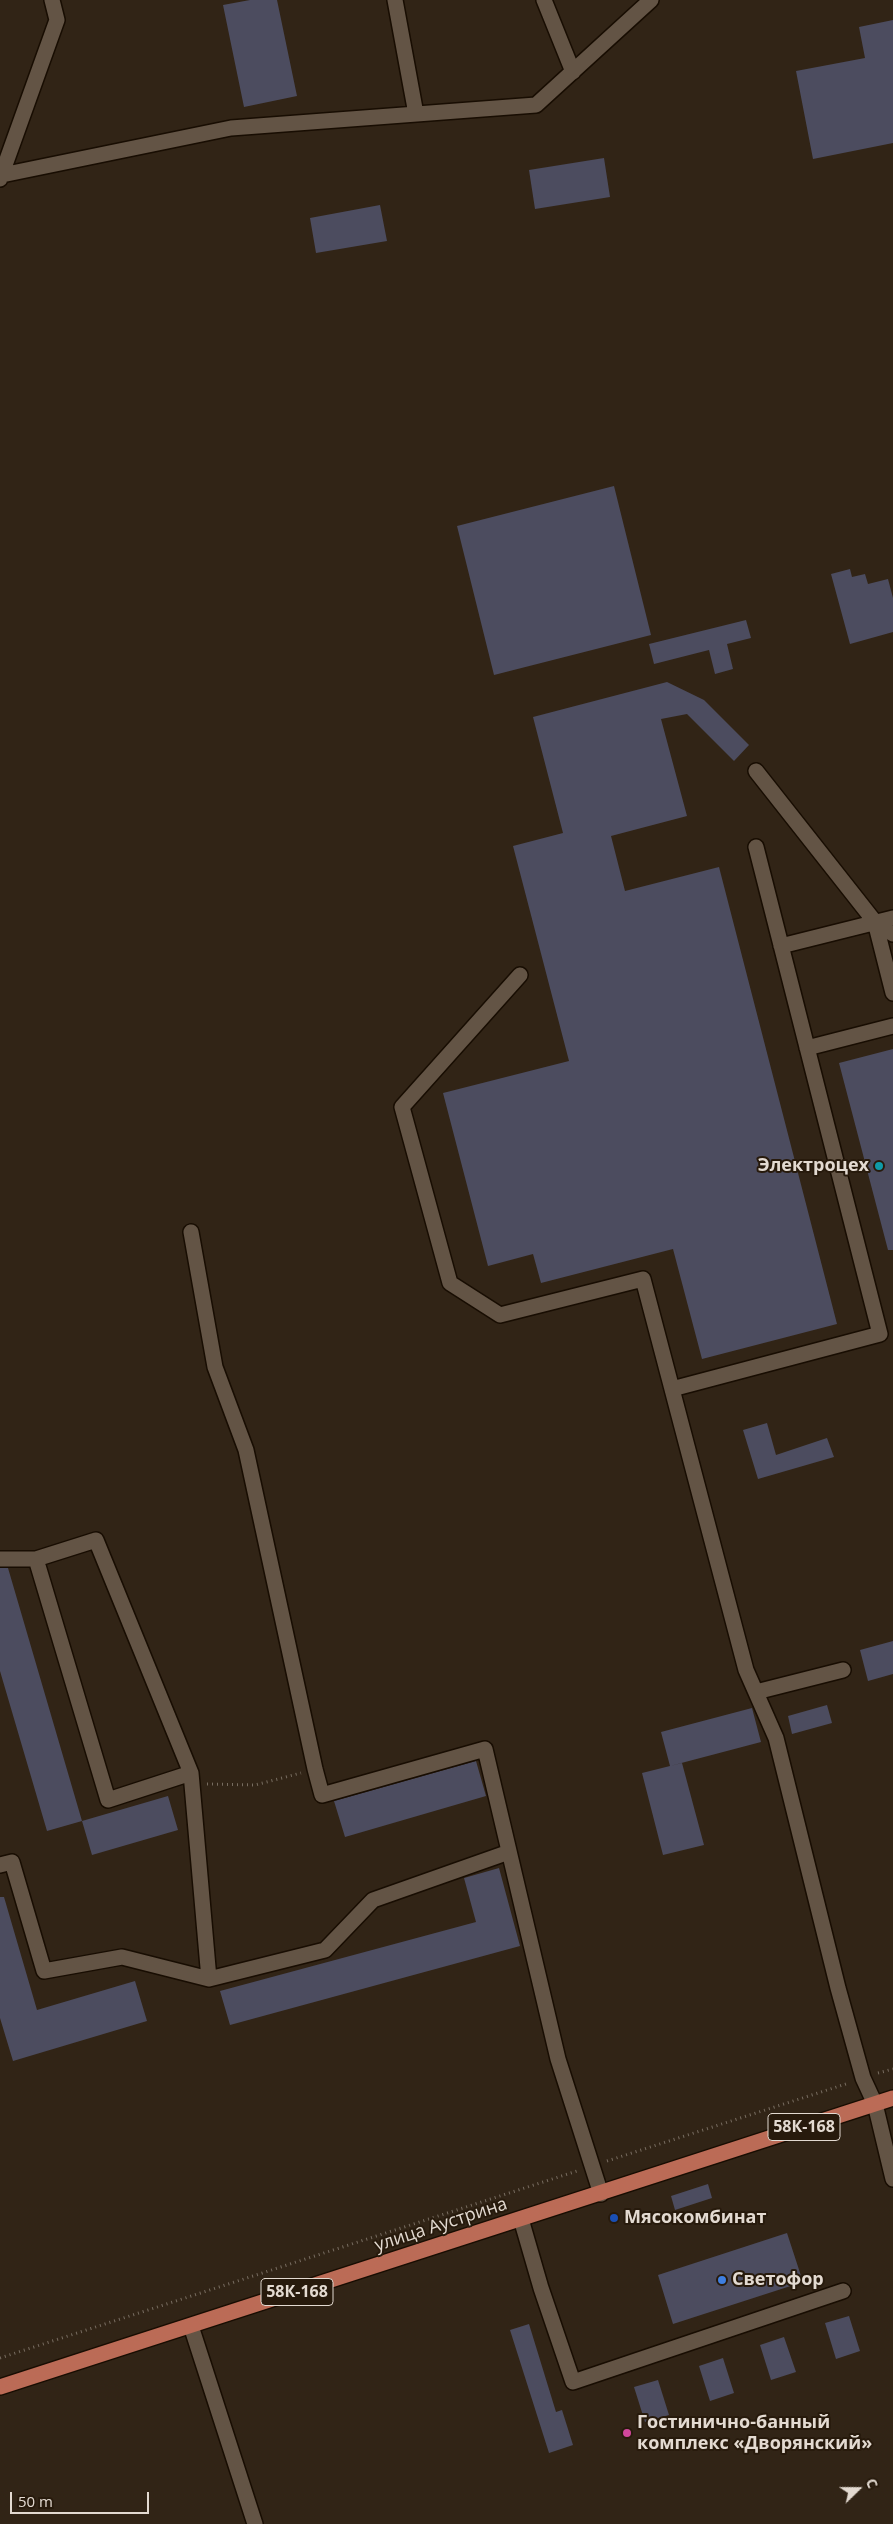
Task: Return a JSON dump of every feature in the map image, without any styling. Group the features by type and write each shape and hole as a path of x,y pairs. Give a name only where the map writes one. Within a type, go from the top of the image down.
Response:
{"main road":[{"name":"улица Аустрина","path":"0,2387 602,2194 893,2098"}],"street":[{"path":"1,177 57,20 52,0"},
{"path":"395,0 416,114"},
{"path":"544,0 573,72"},
{"path":"1,177 231,128 536,105 651,0"},
{"path":"756,771 875,922 893,934"},
{"path":"672,1389 887,1332 807,1048 756,847"},
{"path":"781,946 893,918"},
{"path":"875,922 893,993"},
{"path":"520,975 402,1107 450,1283 500,1316 643,1279 746,1670 776,1738 838,1988 863,2078 875,2104 893,2179"},
{"path":"807,1048 893,1026"},
{"path":"191,1232 215,1366 246,1450 322,1795 485,1749 558,2059 602,2194"},
{"path":"0,1560 36,1558 96,1540 192,1778 210,1979"},
{"path":"36,1558 108,1800 192,1778"},
{"path":"756,1692 843,1670"},
{"path":"0,1865 12,1862 44,1971 122,1957 210,1979 325,1950 373,1900 510,1852"},
{"path":"521,2219 541,2288 573,2382 843,2291"},
{"path":"191,2326 255,2524"}],"path":[{"path":"192,1778 255,1785 315,1769"},
{"path":"0,2358 893,2069"}],"building":[{"path":"250,0 277,0 297,96 244,107 223,5"},
{"path":"893,20 893,143 813,159 796,71 865,58 859,27"},
{"path":"604,158 610,197 535,209 529,170"},
{"path":"380,205 387,241 316,253 310,218"},
{"path":"614,486 651,635 494,675 457,526"},
{"path":"850,569 852,577 865,574 868,584 888,579 893,598 893,632 850,644 831,574"},
{"path":"746,620 751,638 727,644 733,669 715,674 709,650 654,664 649,644"},
{"path":"667,682 704,700 749,745 734,761 687,714 661,719 687,816 611,836 625,891 719,867 837,1324 702,1359 673,1249 541,1283 533,1254 488,1266 443,1093 569,1061 513,846 563,833 533,717"},
{"name":"Электроцех","path":"893,1049 893,1250 888,1250 839,1063"},
{"path":"767,1423 776,1455 827,1438 834,1457 758,1479 743,1430"},
{"path":"0,1568 8,1568 82,1821 47,1831 0,1671"},
{"path":"893,1641 893,1674 868,1681 860,1650"},
{"path":"827,1705 832,1723 792,1734 788,1716"},
{"path":"752,1708 761,1742 670,1766 661,1732"},
{"path":"476,1761 486,1796 345,1837 334,1801"},
{"path":"682,1763 704,1845 663,1855 642,1773"},
{"path":"168,1796 178,1830 92,1855 82,1821"},
{"path":"499,1868 520,1946 230,2025 220,1991 476,1922 464,1878"},
{"path":"0,1897 4,1897 37,2010 135,1981 147,2021 13,2061 0,2018"},
{"path":"708,2184 712,2198 675,2210 671,2196"},
{"path":"787,2233 803,2282 673,2324 658,2275"},
{"path":"849,2316 860,2351 836,2359 825,2323"},
{"path":"529,2324 556,2412 562,2410 573,2445 549,2453 510,2330"},
{"path":"784,2337 796,2372 771,2380 760,2345"},
{"path":"723,2358 734,2393 710,2401 699,2366"},
{"path":"658,2380 669,2415 645,2422 634,2387"}],"place":[{"name":"Электроцех","path":"879,1166"},
{"name":"Мясокомбинат","path":"614,2218"},
{"name":"Светофор","path":"722,2280"},
{"name":"Гостинично-банный комплекс «Дворянский»","path":"627,2433"}]}
